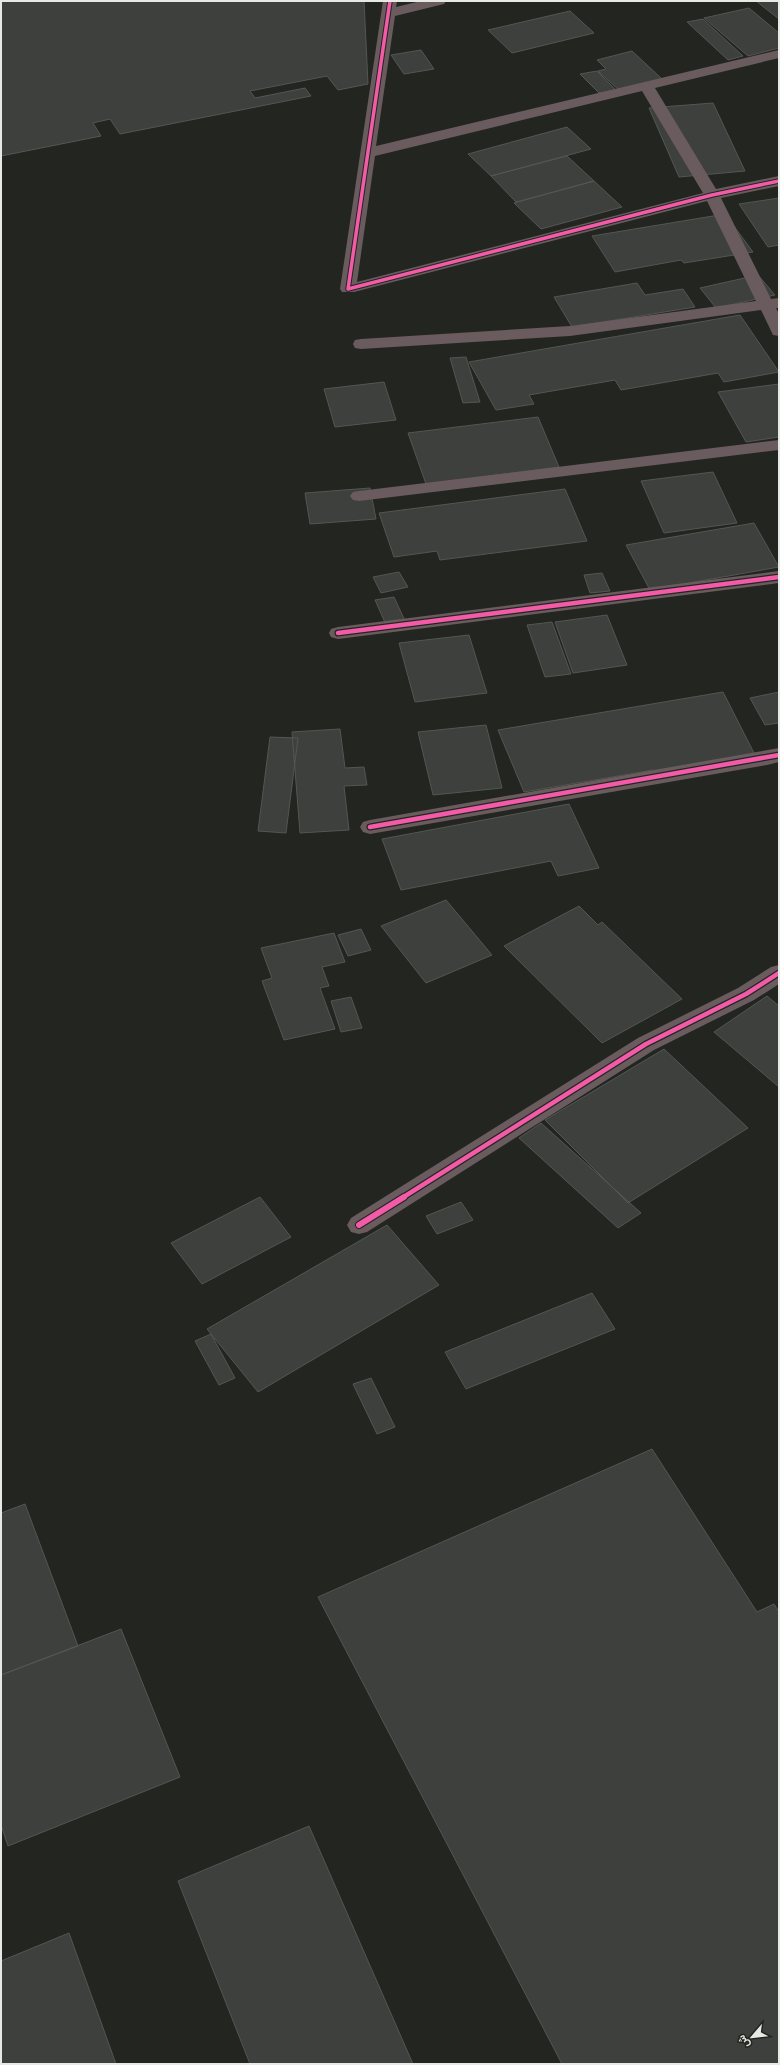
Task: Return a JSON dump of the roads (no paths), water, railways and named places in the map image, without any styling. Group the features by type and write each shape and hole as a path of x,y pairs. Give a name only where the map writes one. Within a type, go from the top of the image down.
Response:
{"street":[{"path":"439,1 389,7 348,289 712,195 779,180"},
{"path":"368,153 779,54"},
{"path":"646,86 712,195 772,304 779,331"},
{"path":"361,344 570,331 772,304"},
{"path":"359,496 779,444"},
{"path":"338,633 779,577"},
{"path":"370,827 779,755"},
{"path":"359,1225 646,1044 746,994 779,973"}]}
